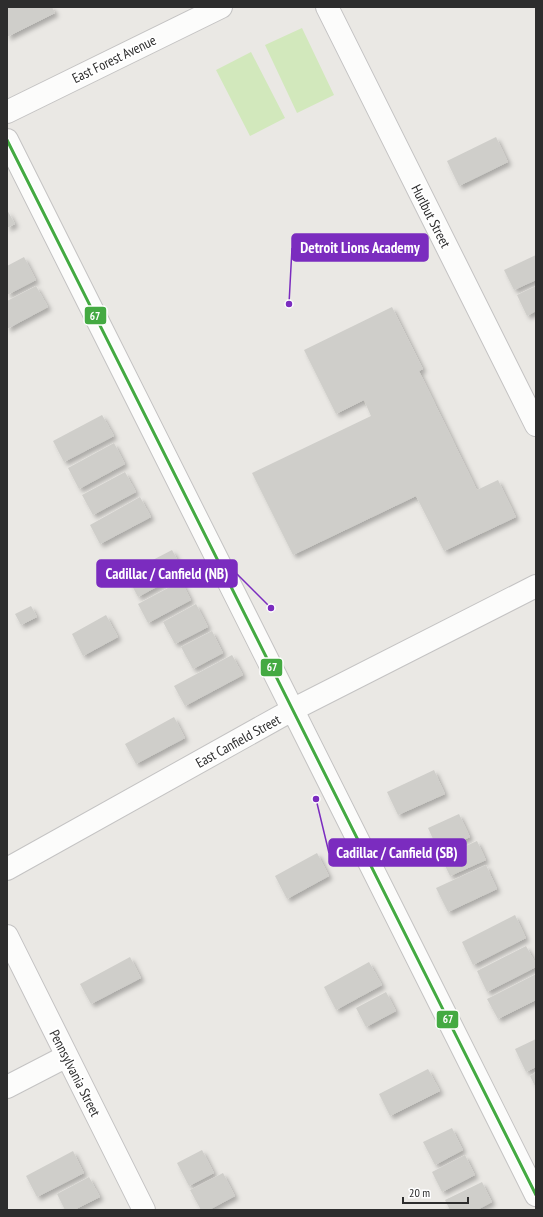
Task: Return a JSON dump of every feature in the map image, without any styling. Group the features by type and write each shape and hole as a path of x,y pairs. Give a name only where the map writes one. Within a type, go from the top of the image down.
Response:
{"street":[{"name":"East Forest Avenue","path":"7,112 221,7"},
{"name":"Hurlbut Street","path":"327,7 536,425"},
{"path":"7,140 536,1195"},
{"name":"East Canfield Street","path":"7,870 292,710 536,586"},
{"name":"Pennsylvania Street","path":"7,936 144,1210"},
{"path":"7,1087 67,1056"}],"green space":[{"path":"302,28 334,95 297,113 265,45"},
{"path":"251,52 285,118 250,136 216,70"}],"building":[{"path":"7,7 52,7 55,13 7,37"},
{"path":"496,137 508,162 459,186 447,161"},
{"path":"7,210 15,224 7,228"},
{"path":"536,255 536,280 514,290 504,270"},
{"path":"24,257 36,280 7,295 7,266"},
{"path":"36,286 48,307 7,329 7,301"},
{"path":"536,286 536,311 527,316 517,295"},
{"path":"392,307 423,369 419,371 477,490 498,480 516,517 444,551 416,496 293,555 252,473 371,416 364,400 336,414 304,350"},
{"path":"102,415 114,436 64,462 53,441"},
{"path":"114,443 125,464 79,489 68,468"},
{"path":"125,472 136,492 93,515 82,495"},
{"path":"140,497 151,517 100,544 90,525"},
{"path":"172,550 184,572 138,597 126,574"},
{"path":"181,581 191,600 148,623 138,604"},
{"path":"196,604 208,627 175,644 163,622"},
{"path":"31,606 37,617 21,625 15,614"},
{"path":"106,615 118,637 83,656 72,634"},
{"path":"212,631 223,653 193,669 181,647"},
{"path":"232,655 243,675 185,706 174,686"},
{"path":"174,717 185,738 136,764 125,744"},
{"path":"434,770 445,794 398,815 387,792"},
{"path":"459,814 470,837 439,852 428,828"},
{"path":"477,841 486,860 450,876 441,857"},
{"path":"317,853 329,876 287,899 275,876"},
{"path":"486,865 497,889 448,912 436,888"},
{"path":"515,915 526,938 473,965 462,942"},
{"path":"526,946 536,964 536,967 487,992 477,971"},
{"path":"130,957 141,978 91,1004 80,984"},
{"path":"369,962 382,985 336,1010 324,987"},
{"path":"536,974 536,1000 498,1019 487,999"},
{"path":"386,992 396,1011 366,1027 356,1008"},
{"path":"536,1039 536,1067 526,1072 515,1049"},
{"path":"428,1069 440,1091 390,1116 379,1094"},
{"path":"536,1072 536,1088 530,1076"},
{"path":"452,1128 463,1150 435,1165 423,1142"},
{"path":"202,1150 214,1173 189,1186 177,1163"},
{"path":"73,1151 84,1173 37,1197 26,1176"},
{"path":"465,1155 475,1175 442,1192 432,1172"},
{"path":"223,1173 235,1196 209,1210 201,1210 190,1190"},
{"path":"89,1177 100,1197 74,1210 65,1210 57,1194"},
{"path":"482,1182 492,1202 477,1210 450,1210 445,1200"}],"transit line":[{"name":"67","path":"7,140 536,1195"}],"place":[{"name":"Detroit Lions Academy","path":"289,304"},
{"name":"Cadillac / Canfield (NB)","path":"271,608"},
{"name":"Cadillac / Canfield (SB)","path":"316,799"}]}
